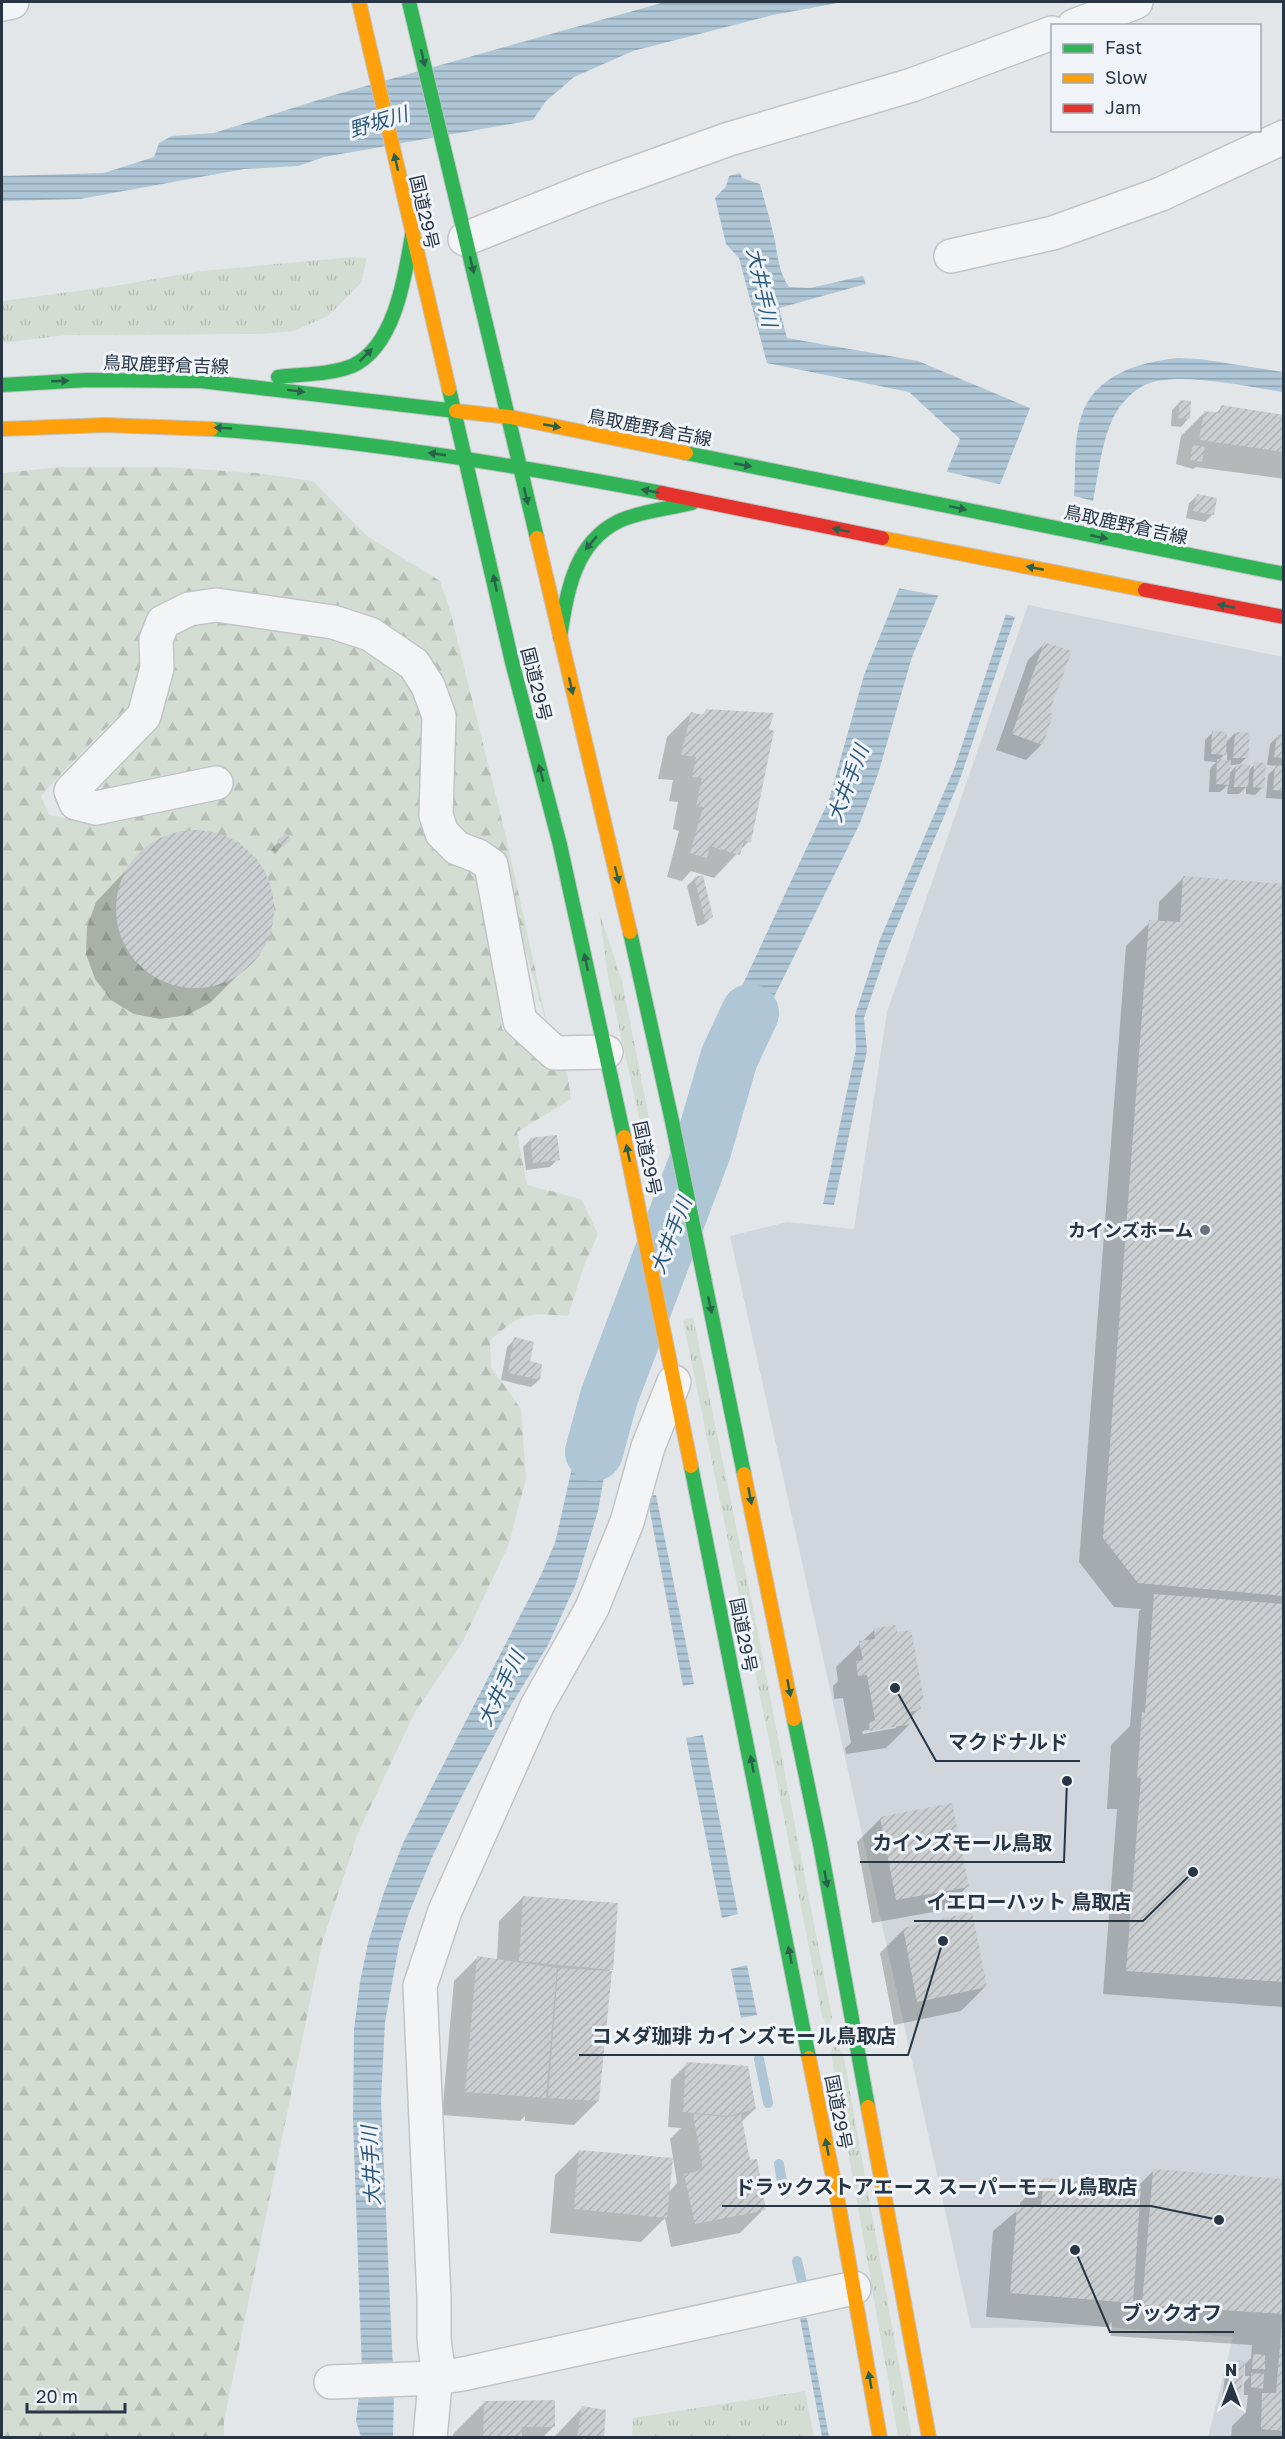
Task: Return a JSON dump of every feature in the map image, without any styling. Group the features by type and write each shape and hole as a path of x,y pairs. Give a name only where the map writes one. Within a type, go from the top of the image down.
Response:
{"main road":[{"name":"国道29号","path":"359,2 512,662 560,845 640,1210 854,2288 880,2438"},
{"name":"国道29号","path":"409,2 510,417 519,466 630,930 672,1121 816,1823 929,2438"},
{"path":"229,383 336,369 359,362 376,345 392,316 403,285 412,235"},
{"name":"鳥取鹿野倉吉線","path":"2,385 142,379 229,383 510,417 1284,574"},
{"path":"2,429 78,425 234,429 320,437 465,458 702,501 1284,617"},
{"path":"560,637 566,595 576,565 588,544 600,533 622,521 702,501"}],"street":[{"path":"2,4 12,2"},
{"path":"1079,24 1136,2"},
{"path":"462,224 590,189 729,139 912,85 1051,34"},
{"path":"951,256 1053,233 1151,198 1284,137"},
{"path":"216,783 96,808 76,803 72,791 144,716 157,668 156,640 163,622 189,609 216,605 333,622 370,634 414,664 428,686 439,716 436,815 442,833 457,848 478,856 491,865 520,1021 555,1053 606,1052"},
{"path":"430,2438 437,2362 434,2339 420,1986 446,1911 532,1717 592,1608 627,1522 648,1447 674,1382"},
{"path":"331,2382 436,2378 463,2374 854,2288"}],"shaded area":[{"path":"1028,605 1283,657 1283,2437 1208,2437 1233,2337 1105,2327 971,2328 730,1236 787,1222 854,1229 887,1012"}],"green space":[{"path":"353,257 367,258 361,283 328,316 294,331 260,334 67,335 2,343 2,301 114,286 201,271"},
{"path":"61,467 165,467 256,473 313,481 367,536 440,581 450,610 507,841 549,1033 496,847 457,834 409,642 184,594 161,606 147,618 141,630 137,686 130,703 41,796 49,815 70,819 108,819 96,800 107,778 152,727 165,706 169,694 172,642 182,625 191,618 339,638 391,661 406,679 425,709 440,849 477,876 482,888 502,1029 567,1070 571,1099 517,1132 527,1185 581,1199 598,1234 584,1266 568,1316 525,1316 510,1324 490,1340 491,1367 521,1409 526,1479 508,1546 463,1641 415,1712 358,1833 322,1943 224,2421 224,2437 2,2438 2,473"},
{"path":"599,911 622,981 650,1123 650,1140 642,1131 608,977"},
{"path":"693,1317 753,1608 832,2017 828,2029 822,2016 769,1740 683,1321"},
{"path":"834,2046 843,2053 912,2437 898,2437 831,2053"},
{"path":"805,2391 814,2437 632,2437 633,2418"}],"water":[{"name":"野坂川","path":"665,2 843,2 773,15 633,51 574,77 546,101 533,120 324,157 298,166 244,169 80,199 2,201 2,176 104,173 154,157 159,143 172,136 214,133 334,95"},
{"path":"740,173 742,178 760,184 779,265 789,287 810,288 863,276 866,284 779,308 787,338 918,361 1030,408 1001,482 938,596 912,657 878,774 860,823 769,1007 733,1102 707,1072 735,1001 829,800 864,675 960,439 909,392 767,363 739,258 726,244 715,198 726,186 729,176"},
{"path":"1178,358 1200,359 1283,372 1283,392 1195,380 1161,380 1147,384 1128,397 1114,416 1103,447 1093,501 1074,496 1078,426 1087,403 1096,391 1107,381 1134,367"},
{"path":"1006,614 1015,617 960,779 887,950 864,1018 867,1051 834,1205 823,1204 856,1049 855,1015 880,939 954,769"},
{"path":"604,1361 630,1386 610,1443 598,1511 576,1584 548,1645 507,1712 433,1855 409,1913 399,1945 385,2022 381,2100 394,2392 393,2437 361,2437 356,2421 362,2371 353,2120 354,2029 368,1943 403,1843 540,1577 555,1543 581,1428"},
{"path":"656,1495 694,1684 683,1686 647,1496"},
{"path":"703,1735 738,1914 722,1918 686,1738"},
{"path":"747,1965 757,2015 741,2018 731,1969"},
{"path":"800,2318 807,2318 829,2437 822,2437"}],"pier":[{"path":"944,471 1003,485 941,596 897,588"}],"building":[{"path":"1180,400 1191,401 1190,419 1178,418"},
{"path":"1221,405 1284,415 1284,452 1199,440 1204,411 1220,413"},
{"path":"1193,445 1205,447 1202,462 1190,460"},
{"path":"1197,494 1217,498 1214,515 1193,511"},
{"path":"1044,642 1072,651 1049,713 1053,714 1043,745 1012,734"},
{"path":"706,709 774,713 769,729 774,731 751,842 744,841 740,855 710,846 707,858 690,853 703,807 696,806 702,778 692,777 696,757 681,755 691,712 703,715"},
{"path":"1212,731 1227,732 1226,755 1211,754"},
{"path":"1235,732 1250,733 1248,758 1233,758"},
{"path":"1277,734 1284,735 1284,758 1274,757"},
{"path":"1217,759 1231,760 1229,785 1216,784"},
{"path":"1254,762 1266,763 1264,788 1253,787"},
{"path":"1236,764 1250,765 1248,787 1234,787"},
{"path":"1275,765 1284,766 1284,791 1273,790"},
{"path":"195,830 225,836 251,853 268,879 274,909 268,939 251,965 225,982 195,988 165,982 139,965 122,939 116,909 122,879 139,853 165,836"},
{"path":"285,833 291,838 284,847 277,841"},
{"path":"703,875 713,917 705,920 694,877"},
{"name":"カインズホーム","path":"1183,876 1284,884 1284,1596 1138,1583 1103,1538 1149,920 1180,922"},
{"path":"557,1135 560,1160 533,1163 530,1138"},
{"path":"514,1337 534,1342 530,1361 542,1364 540,1380 508,1373"},
{"path":"1154,1594 1284,1604 1284,1982 1126,1971 1141,1778 1137,1778 1142,1712 1145,1713"},
{"path":"896,1625 897,1632 911,1630 924,1700 919,1700 921,1709 910,1712 912,1724 870,1731 869,1723 875,1720 867,1675 858,1676 856,1661 863,1660 859,1641 875,1639 874,1628"},
{"path":"952,1803 969,1887 896,1900 880,1817"},
{"path":"523,1896 618,1903 613,1970 519,1961"},
{"path":"972,1912 987,1987 917,2002 903,1928"},
{"path":"477,1956 557,1968 546,2098 465,2092"},
{"path":"558,1968 612,1971 599,2101 548,2098"},
{"path":"686,2062 748,2066 756,2109 728,2116 683,2112"},
{"path":"693,2114 728,2117 741,2114 750,2160 757,2159 766,2210 695,2224 684,2174 703,2170"},
{"path":"579,2150 673,2158 667,2218 574,2209"},
{"path":"1153,2169 1284,2179 1284,2314 1142,2305"},
{"path":"1044,2178 1141,2186 1133,2303 1010,2293 1017,2206 1041,2207"},
{"path":"1282,2321 1284,2431 1261,2429 1262,2393 1276,2393"},
{"path":"1253,2354 1265,2355 1265,2369 1252,2369"},
{"path":"1233,2360 1245,2361 1241,2392 1229,2391"},
{"path":"1251,2373 1264,2374 1263,2389 1251,2387"},
{"path":"555,2400 555,2427 522,2427 522,2438 483,2438 484,2401"},
{"path":"582,2406 606,2410 604,2438 577,2438"}],"waterway":[{"name":"大井手川","path":"594,1452 609,1397 702,1151 729,1058 750,1013"},
{"path":"759,2059 768,2103"},
{"path":"779,2164 784,2194"},
{"path":"797,2261 802,2282"}],"traffic: fast":[{"path":"409,2 537,538"},
{"path":"278,377 334,371 352,366 367,357 379,343 396,309 412,235"},
{"path":"2,385 87,380 201,381 456,411"},
{"path":"449,389 512,662 560,845 624,1137"},
{"path":"211,429 325,440 438,455 662,493"},
{"path":"686,453 1284,574"},
{"path":"560,637 575,570 592,542 604,530 619,521 645,512 692,503"},
{"path":"630,932 672,1121 744,1474"},
{"path":"691,1466 809,2058"},
{"path":"794,1719 820,1844 868,2107"}],"traffic: slow":[{"path":"359,2 449,389"},
{"path":"456,411 510,417 686,453"},
{"path":"2,429 105,425 211,429"},
{"path":"537,538 630,932"},
{"path":"882,538 1145,590"},
{"path":"624,1137 691,1466"},
{"path":"744,1474 794,1719"},
{"path":"809,2058 839,2207 880,2438"},
{"path":"868,2107 929,2438"}],"traffic: jam":[{"path":"662,493 882,538"},
{"path":"1145,590 1284,617"}],"place":[{"name":"カインズホーム","path":"1205,1230"},
{"name":"マクドナルド","path":"895,1688"},
{"name":"カインズモール鳥取","path":"1067,1781"},
{"name":"イエローハット 鳥取店","path":"1193,1872"},
{"name":"コメダ珈琲 カインズモール鳥取店","path":"943,1941"},
{"name":"ドラックストアエース スーパーモール鳥取店","path":"1219,2220"},
{"name":"ブックオフ","path":"1075,2250"}]}
